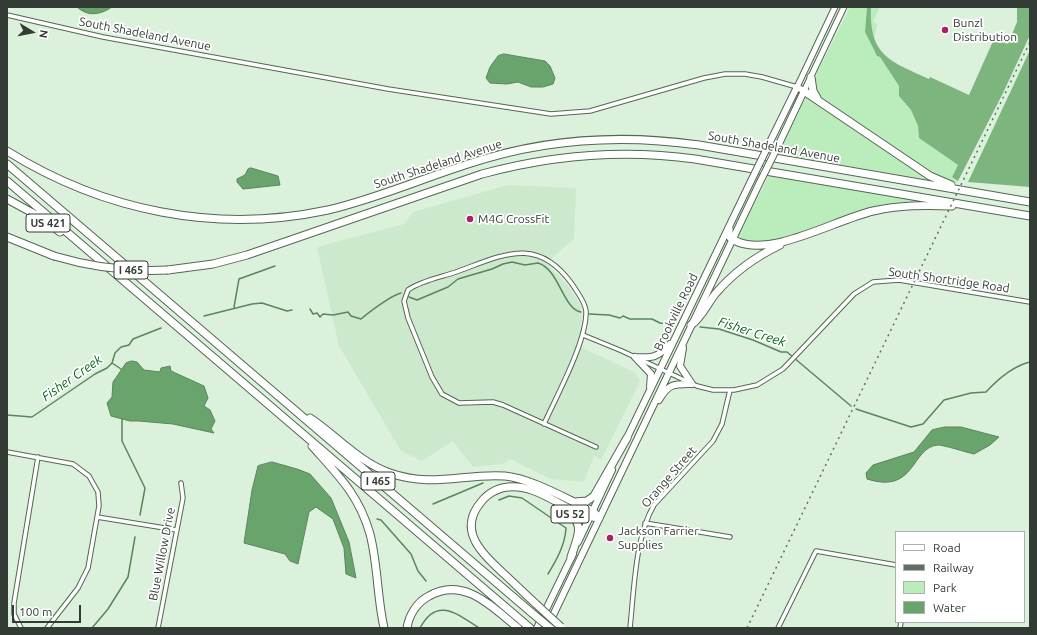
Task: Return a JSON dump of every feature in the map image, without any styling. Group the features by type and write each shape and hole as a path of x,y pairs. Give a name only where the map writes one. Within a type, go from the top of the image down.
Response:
{"highway":[{"path":"811,77 814,94 820,101"},
{"path":"804,91 930,176 948,184 984,194"},
{"name":"South Shadeland Avenue","path":"7,151 62,182 109,200 162,213 217,219 266,219 321,211 361,201 496,155 550,144 605,140 644,140 683,143 1030,202"},
{"name":"South Shadeland Avenue","path":"7,237 54,256 114,269 136,271 168,270 213,264 242,257 482,174 522,164 588,155 646,154 695,159 1030,216"},
{"name":"I 465","path":"7,164 289,403 550,628"},
{"name":"I 465","path":"7,181 299,432 528,626"},
{"name":"US 421","path":"7,199 40,217 86,250"},
{"path":"729,228 730,236 733,240 744,244 760,246 775,244 871,212 897,206 928,205 986,209"},
{"path":"691,325 697,320 721,287 736,272 758,257 796,237"},
{"path":"289,403 319,424 362,458 389,472 424,480 509,477 528,482 570,501 598,518"},
{"path":"299,432 339,474 360,508 370,535 384,628"},
{"path":"570,501 583,502 594,496 627,438"},
{"name":"US 52","path":"562,628 480,551 474,540 472,530 474,514 486,496 503,488 517,487 528,490 572,514 576,519 579,530 571,557"},
{"path":"528,490 591,514"},
{"path":"406,628 412,612 422,600 436,592 454,589 464,590 477,595 518,628"}],"main road":[{"name":"Brookville Road","path":"537,628 835,7"},
{"name":"Brookville Road","path":"547,628 598,518 844,7"},
{"path":"797,87 804,91"},
{"path":"635,357 652,358 659,355 676,337"},
{"path":"683,343 680,366 692,384"},
{"path":"635,357 651,374 651,382 647,398"},
{"path":"650,411 665,390 672,385 681,383 692,384"}],"street":[{"name":"South Shadeland Avenue","path":"7,15 105,38 373,87 551,114 572,114 597,109 717,75 751,75 797,87"},
{"path":"544,424 583,335 586,310 582,298 553,264 546,258 533,254 514,254 498,257 413,287 405,293 404,301 408,318 432,377 441,393 450,400 463,403 500,404 544,424 596,447"},
{"name":"South Shortridge Road","path":"583,335 635,357 692,384 713,390 730,390 757,385 770,378 788,364 854,294 866,285 882,280 898,280 1030,302"},
{"name":"Orange Street","path":"630,628 641,540 645,523 654,505 713,441 722,424 730,390"},
{"path":"7,452 70,463 88,475 98,492 99,502 97,517 86,576 47,628"},
{"path":"21,628 14,614 14,603 38,457"},
{"name":"Blue Willow Drive","path":"158,628 183,498 181,483"},
{"path":"97,517 177,530"},
{"path":"645,523 730,537"},
{"path":"778,628 816,551 895,565"}],"shaded area":[{"path":"867,7 871,7 871,23 878,47 885,55 903,67 929,79 930,77 969,95 994,39 1008,44 1017,22 1017,7 1030,7 1030,35 1003,93 958,181 952,177 958,165 919,138 918,126 911,110 899,96 899,86 880,57 877,56 865,32"},
{"path":"1030,50 1030,187 968,182"},
{"path":"508,185 576,188 574,239 546,263 569,287 581,306 581,330 576,345 636,373 640,381 601,460 594,456 584,482 550,479 510,459 502,464 473,467 453,441 422,461 401,451 339,346 317,247 404,224 413,212"}],"green space":[{"path":"850,7 867,7 865,32 877,56 880,57 899,86 899,96 911,110 918,126 919,138 958,165 952,177 958,181 957,183 922,168 822,99 820,96 816,87 817,73"},
{"path":"871,7 880,7 873,22 877,24 874,39 870,21"},
{"path":"806,97 813,100 931,180 779,154"},
{"path":"769,176 931,202 904,202 878,207 848,215 816,228 780,239 764,242 750,241 738,236"}],"water":[{"path":"77,7 112,7 103,12 90,14"},
{"path":"504,54 545,61 550,66 555,78 553,84 543,87 531,87 518,82 507,84 490,83 486,78 490,67 498,56"},
{"path":"251,168 278,176 280,185 243,189 237,182 237,179 245,175 248,169"},
{"path":"132,361 137,362 144,370 160,372 161,368 170,366 171,371 204,386 208,398 204,406 210,410 215,421 211,429 214,433 173,424 130,421 111,416 107,403 112,397 113,382 126,363"},
{"path":"945,427 961,427 999,437 990,445 974,454 938,445 929,448 922,453 911,469 904,476 895,481 883,482 867,479 866,473 873,465 914,452 932,430"},
{"path":"272,462 310,474 331,498 349,542 356,578 346,574 344,548 333,519 316,507 309,512 298,564 290,561 285,554 244,543 252,490 258,466"}],"waterway":[{"name":"Fisher Creek","path":"409,297 417,300 448,287 458,279 492,269 503,264 512,262 525,265 538,263 551,273 570,304 581,312"},
{"path":"234,307 239,279 275,266"},
{"name":"Fisher Creek","path":"310,309 313,314 317,313 320,317 323,314 333,315 348,312 351,316 361,319 386,300 401,293"},
{"name":"Fisher Creek","path":"204,316 252,304 262,303 287,311 292,310"},
{"name":"Fisher Creek","path":"589,314 609,315 620,318 623,316 630,319 652,319 660,323 673,324"},
{"name":"Fisher Creek","path":"700,327 719,329 753,340 781,352 787,352 851,406"},
{"name":"Fisher Creek","path":"7,415 32,417 95,374 107,368 112,363 115,353 121,347 129,345 133,339 161,328"},
{"name":"Fisher Creek","path":"856,409 911,427 923,424 944,400 971,393 986,392 1006,374 1030,362"},
{"path":"112,363 121,369"},
{"path":"122,419 122,441 145,488 140,515"},
{"path":"433,504 483,483"},
{"path":"499,500 509,496 522,498 566,528 562,546 548,574"},
{"path":"377,519 381,520 411,554 418,571 426,581"},
{"path":"92,628 108,609 128,577 135,537"},
{"path":"420,628 427,618 440,610 455,613 479,628"}],"railway":[{"path":"747,628 1030,42"}],"place":[{"name":"Bunzl Distribution","path":"945,30"},
{"name":"M4G CrossFit","path":"470,219"},
{"name":"Jackson Farrier Supplies","path":"610,538"}]}
